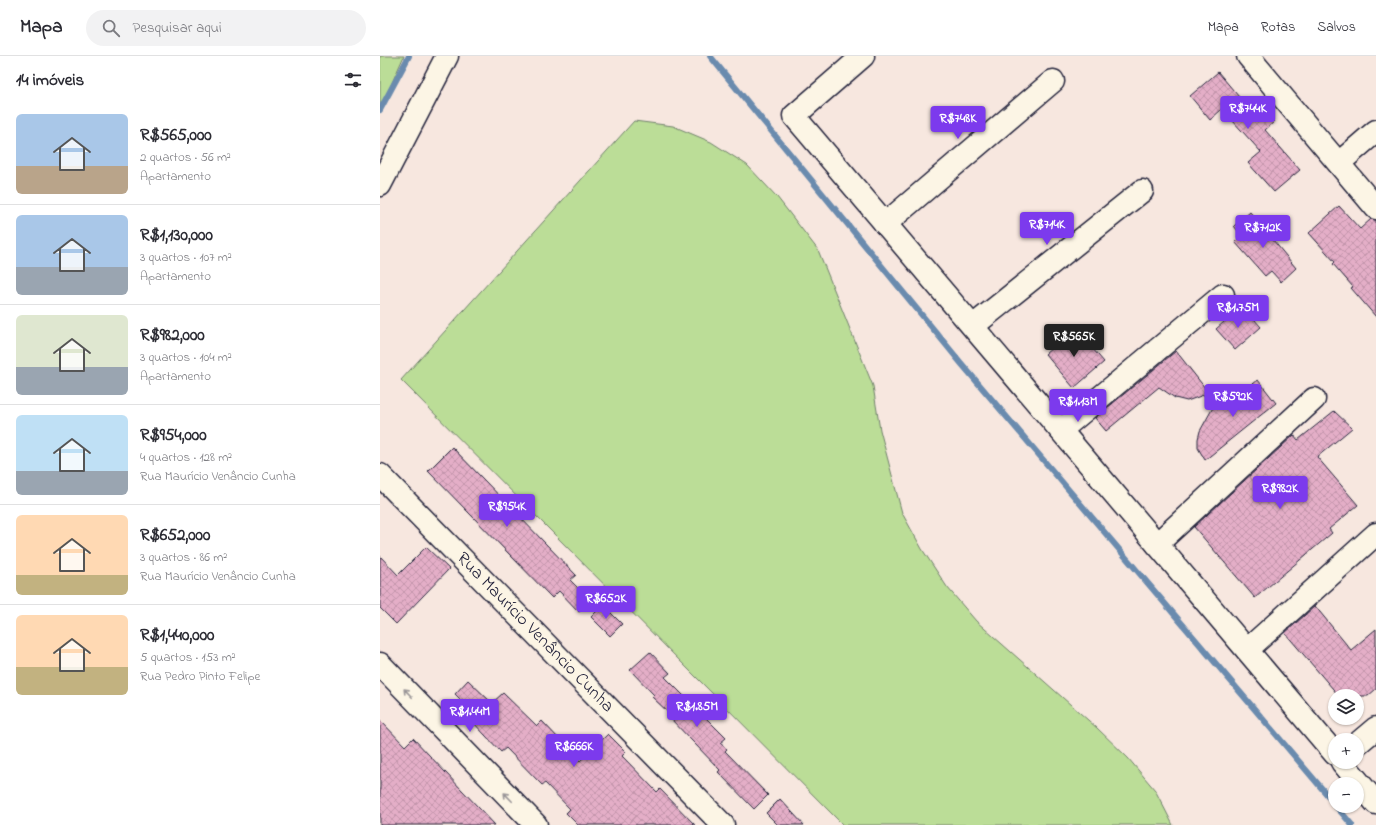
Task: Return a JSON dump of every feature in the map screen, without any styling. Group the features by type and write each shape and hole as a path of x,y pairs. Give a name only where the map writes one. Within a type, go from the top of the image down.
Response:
{"street":[{"path":"380,185 447,56"},
{"path":"863,56 794,116 1328,746"},
{"path":"1248,56 1376,208"},
{"path":"886,224 1053,82"},
{"path":"1339,163 1376,132"},
{"path":"972,326 1142,191"},
{"path":"1061,430 1223,295"},
{"path":"1156,544 1314,399"},
{"name":"Rua Maurício Venâncio Cunha","path":"380,475 723,825"},
{"path":"1247,650 1376,534"},
{"path":"380,664 536,825"},
{"path":"1364,738 1376,728"},
{"path":"1348,769 1376,803"}],"green space":[{"path":"380,56 404,56 380,109"},
{"path":"634,121 673,126 711,142 747,165 777,197 818,250 873,386 880,430 902,513 922,549 947,587 976,621 1097,728 1128,758 1155,790 1173,825 843,825 401,380"}],"building":[{"path":"1218,72 1255,116 1263,109 1274,122 1265,130 1300,170 1274,192 1248,163 1261,152 1222,109 1210,120 1190,96"},
{"path":"1339,206 1360,229 1371,219 1376,220 1376,317 1333,264 1335,262 1309,233"},
{"path":"1250,212 1296,268 1281,282 1271,271 1265,276 1235,242 1242,236 1234,226"},
{"path":"1246,310 1261,327 1235,350 1216,329 1233,314 1238,319"},
{"path":"1075,328 1104,362 1074,388 1045,354"},
{"path":"1176,351 1209,393 1187,401 1175,398 1159,387 1106,431 1095,418"},
{"path":"1258,380 1276,403 1205,460 1198,448 1198,439 1200,431 1216,402 1221,409"},
{"path":"1334,411 1352,428 1317,457 1358,505 1329,529 1332,533 1255,598 1194,527 1294,435 1298,440"},
{"path":"452,447 576,575 570,580 591,601 579,612 559,591 552,598 428,471"},
{"path":"426,547 449,569 396,624 380,608 380,556 398,575"},
{"path":"603,605 622,624 610,636 591,617"},
{"path":"1315,606 1351,650 1376,629 1376,689 1368,696 1364,696 1364,689 1333,689 1285,633"},
{"path":"650,652 670,673 665,677 726,738 720,743 727,749 725,751 768,795 754,809 718,772 720,770 668,716 670,714 652,697 654,695 630,670"},
{"path":"468,680 492,703 503,693 537,726 542,721 580,761 608,734 626,752 622,756 657,792 660,789 695,825 578,825 566,813 570,809 545,783 542,785 506,748 501,752 470,719 475,714 455,694"},
{"path":"380,720 405,746 413,738 495,825 380,825"},
{"path":"780,799 804,825 778,825 766,813"}],"waterway":[{"path":"380,110 409,56"},
{"path":"710,56 961,363 1328,796"},
{"path":"1342,813 1352,825"}]}
